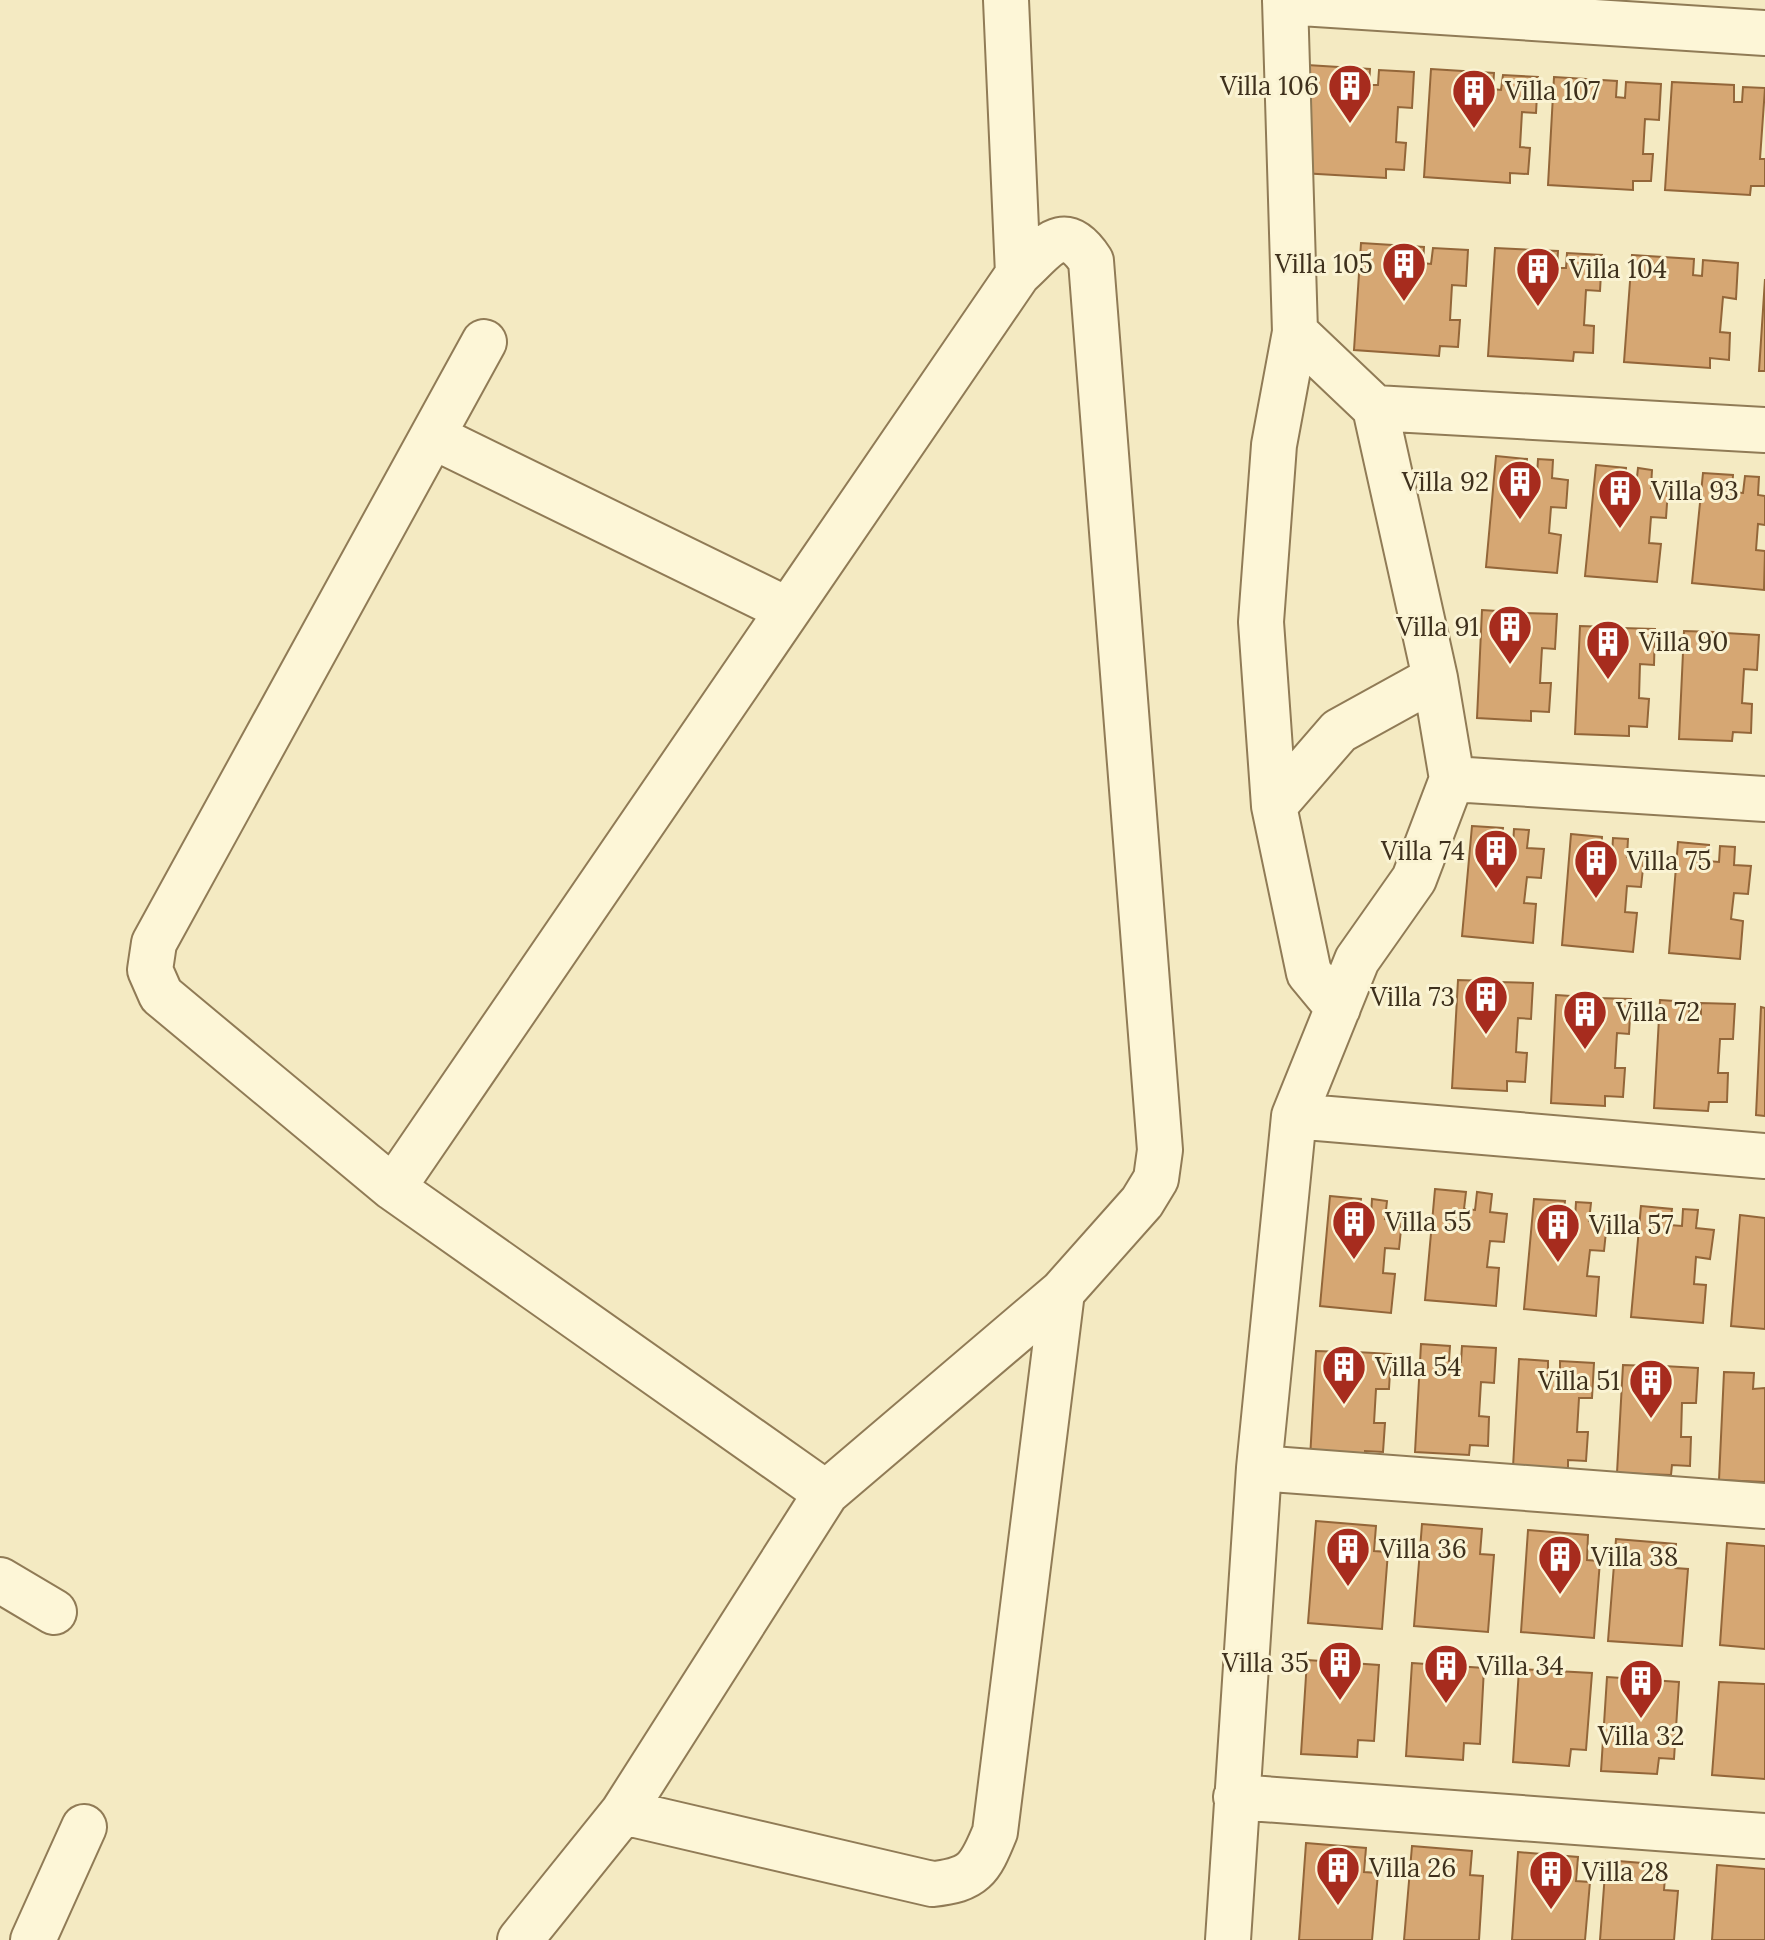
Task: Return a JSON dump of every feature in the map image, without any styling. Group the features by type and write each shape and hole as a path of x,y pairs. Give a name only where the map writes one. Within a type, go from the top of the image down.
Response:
{"street":[{"path":"1006,0 1018,274"},
{"path":"1338,1008 1309,973 1274,806 1261,622 1274,445 1295,332 1285,1 1765,33"},
{"path":"393,1188 786,609 1018,274 1057,239 1070,238 1081,245 1091,261 1160,1150 1156,1179 1142,1202 1062,1292 826,1493 623,1812 520,1940"},
{"path":"1228,1940 1259,1468 1294,1116 1357,960 1414,879 1452,779 1435,678 1375,408 1295,332"},
{"path":"484,342 154,943 150,970 161,995 393,1188 826,1493"},
{"path":"1375,408 1765,430"},
{"path":"434,437 786,609"},
{"path":"1274,806 1339,731 1435,678"},
{"path":"1452,779 1765,799"},
{"path":"1294,1116 1765,1156"},
{"path":"623,1812 932,1884 961,1881 982,1863 995,1832 1062,1292"},
{"path":"1259,1468 1765,1506"},
{"path":"0,1580 54,1612"},
{"path":"1236,1797 1765,1836"},
{"path":"33,1940 84,1827"}],"building":[{"name":"Villa 106","path":"1307,65 1370,69 1369,85 1378,85 1379,70 1414,72 1412,108 1398,107 1396,142 1406,143 1404,170 1386,169 1386,178 1301,173"},
{"name":"Villa 107","path":"1431,69 1494,73 1493,89 1501,90 1503,75 1538,77 1536,113 1522,112 1520,147 1530,148 1528,174 1510,173 1510,183 1424,177"},
{"path":"1554,77 1617,81 1616,97 1625,98 1626,82 1661,84 1659,120 1645,119 1643,154 1653,154 1651,181 1633,181 1633,190 1548,185"},
{"path":"1672,82 1734,85 1734,102 1742,102 1743,87 1765,88 1760,159 1765,159 1765,186 1751,186 1750,195 1665,190"},
{"name":"Villa 105","path":"1361,243 1424,247 1423,263 1431,264 1433,248 1468,250 1466,286 1452,285 1450,320 1460,320 1458,347 1440,346 1439,356 1354,350"},
{"name":"Villa 104","path":"1495,248 1558,251 1557,268 1566,268 1567,253 1602,255 1600,291 1586,290 1584,325 1594,326 1593,353 1574,352 1573,361 1488,356"},
{"path":"1632,255 1694,259 1693,275 1702,276 1703,260 1738,263 1736,299 1723,297 1720,332 1730,333 1729,360 1710,358 1710,368 1624,362"},
{"path":"1765,279 1765,371 1759,371"},
{"name":"Villa 92","path":"1496,456 1527,459 1526,475 1537,476 1538,459 1553,460 1552,478 1568,480 1566,508 1551,507 1549,533 1561,535 1557,573 1486,567"},
{"name":"Villa 93","path":"1596,465 1626,468 1625,485 1636,486 1638,468 1652,470 1651,488 1668,489 1666,518 1651,517 1649,543 1661,544 1657,582 1585,576"},
{"path":"1703,473 1733,475 1732,492 1743,493 1745,476 1759,477 1758,495 1765,496 1765,525 1758,524 1756,550 1765,551 1764,590 1692,583"},
{"name":"Villa 91","path":"1482,610 1512,612 1511,628 1523,629 1524,613 1557,614 1555,649 1542,648 1540,683 1551,683 1549,712 1531,711 1531,721 1477,718"},
{"name":"Villa 90","path":"1580,626 1610,627 1609,643 1621,644 1622,628 1655,629 1654,665 1640,664 1639,698 1649,699 1647,727 1629,726 1629,736 1575,734"},
{"path":"1684,631 1714,632 1713,649 1725,649 1726,633 1759,635 1757,670 1744,669 1742,703 1752,704 1751,733 1733,732 1732,741 1679,739"},
{"name":"Villa 74","path":"1472,826 1503,828 1501,844 1513,845 1514,829 1529,830 1527,848 1544,849 1541,878 1527,877 1524,903 1536,904 1533,943 1462,936"},
{"name":"Villa 75","path":"1571,834 1602,837 1601,854 1612,855 1613,838 1628,839 1627,857 1644,859 1641,887 1627,886 1625,912 1637,913 1633,952 1562,945"},
{"path":"1678,842 1709,845 1708,861 1719,862 1720,846 1735,847 1734,865 1751,866 1748,894 1734,893 1731,919 1743,921 1740,959 1669,953"},
{"name":"Villa 73","path":"1458,980 1487,981 1487,998 1499,998 1499,982 1533,983 1531,1019 1518,1018 1516,1052 1527,1053 1525,1082 1507,1081 1507,1091 1452,1088"},
{"name":"Villa 72","path":"1556,995 1586,997 1585,1013 1597,1013 1598,998 1631,999 1629,1034 1617,1033 1615,1068 1625,1068 1623,1097 1605,1096 1605,1106 1551,1103"},
{"path":"1660,1000 1689,1002 1689,1018 1701,1018 1701,1003 1735,1004 1733,1039 1720,1039 1718,1073 1728,1073 1727,1102 1709,1102 1708,1111 1654,1108"},
{"path":"1761,1007 1765,1008 1765,1116 1756,1115"},
{"path":"1435,1189 1466,1192 1464,1209 1475,1210 1477,1192 1492,1194 1490,1212 1507,1214 1504,1242 1490,1241 1487,1267 1499,1268 1496,1306 1425,1300"},
{"name":"Villa 55","path":"1330,1196 1361,1199 1359,1215 1371,1216 1372,1199 1387,1201 1385,1219 1402,1220 1399,1249 1385,1248 1383,1273 1395,1274 1391,1313 1320,1306"},
{"name":"Villa 57","path":"1534,1199 1565,1201 1563,1218 1575,1219 1576,1202 1591,1203 1589,1221 1607,1222 1604,1251 1590,1250 1587,1276 1599,1277 1596,1316 1524,1309"},
{"path":"1641,1206 1672,1209 1670,1225 1682,1226 1683,1209 1698,1210 1696,1228 1714,1230 1710,1259 1696,1257 1694,1284 1706,1285 1703,1323 1631,1317"},
{"path":"1740,1215 1765,1218 1765,1329 1731,1326"},
{"path":"1421,1344 1450,1346 1449,1361 1461,1362 1462,1346 1496,1348 1494,1383 1481,1382 1479,1416 1489,1417 1488,1446 1470,1445 1469,1455 1415,1452"},
{"name":"Villa 54","path":"1316,1351 1345,1352 1345,1368 1357,1368 1357,1352 1391,1354 1389,1389 1376,1389 1374,1423 1385,1423 1383,1452 1365,1451 1365,1461 1310,1459"},
{"path":"1519,1359 1548,1361 1548,1377 1560,1377 1560,1361 1594,1363 1592,1398 1579,1398 1577,1432 1588,1432 1586,1461 1568,1460 1568,1470 1513,1467"},
{"name":"Villa 51","path":"1623,1365 1652,1366 1651,1382 1663,1382 1664,1366 1698,1368 1696,1403 1682,1403 1681,1437 1691,1437 1690,1466 1672,1465 1671,1475 1617,1473"},
{"path":"1724,1372 1754,1373 1753,1389 1765,1388 1765,1482 1719,1480"},
{"name":"Villa 36","path":"1316,1521 1376,1526 1374,1551 1388,1552 1382,1629 1308,1623"},
{"path":"1422,1524 1482,1529 1480,1554 1494,1555 1488,1632 1414,1626"},
{"name":"Villa 38","path":"1528,1530 1588,1535 1587,1560 1600,1561 1594,1638 1521,1632"},
{"path":"1616,1539 1676,1544 1675,1568 1688,1569 1682,1646 1608,1641"},
{"path":"1727,1543 1765,1546 1765,1649 1720,1645"},
{"name":"Villa 35","path":"1307,1660 1379,1665 1374,1741 1358,1740 1357,1757 1301,1754"},
{"name":"Villa 34","path":"1412,1663 1484,1668 1480,1744 1464,1743 1463,1760 1406,1756"},
{"path":"1519,1669 1592,1673 1586,1750 1571,1749 1569,1766 1513,1762"},
{"name":"Villa 32","path":"1607,1677 1679,1682 1674,1759 1659,1758 1657,1774 1601,1771"},
{"path":"1719,1682 1765,1684 1765,1779 1712,1775"},
{"name":"Villa 26","path":"1306,1843 1366,1848 1364,1872 1378,1873 1372,1940 1299,1940"},
{"path":"1412,1846 1472,1851 1470,1875 1483,1876 1479,1940 1404,1940"},
{"name":"Villa 28","path":"1518,1852 1578,1857 1576,1881 1590,1882 1585,1940 1512,1940"},
{"path":"1606,1860 1666,1865 1664,1890 1678,1891 1674,1940 1600,1940"},
{"path":"1717,1865 1765,1869 1765,1940 1712,1940"}],"place":[{"name":"Villa 106","path":"1350,125"},
{"name":"Villa 107","path":"1474,130"},
{"name":"Villa 105","path":"1404,303"},
{"name":"Villa 104","path":"1538,308"},
{"name":"Villa 92","path":"1520,521"},
{"name":"Villa 93","path":"1620,530"},
{"name":"Villa 91","path":"1510,666"},
{"name":"Villa 90","path":"1608,681"},
{"name":"Villa 74","path":"1496,890"},
{"name":"Villa 75","path":"1596,900"},
{"name":"Villa 73","path":"1486,1036"},
{"name":"Villa 72","path":"1585,1051"},
{"name":"Villa 55","path":"1354,1261"},
{"name":"Villa 57","path":"1558,1264"},
{"name":"Villa 54","path":"1344,1406"},
{"name":"Villa 51","path":"1651,1420"},
{"name":"Villa 36","path":"1348,1588"},
{"name":"Villa 38","path":"1560,1596"},
{"name":"Villa 35","path":"1340,1702"},
{"name":"Villa 34","path":"1446,1705"},
{"name":"Villa 32","path":"1641,1720"},
{"name":"Villa 26","path":"1338,1907"},
{"name":"Villa 28","path":"1551,1911"}]}
